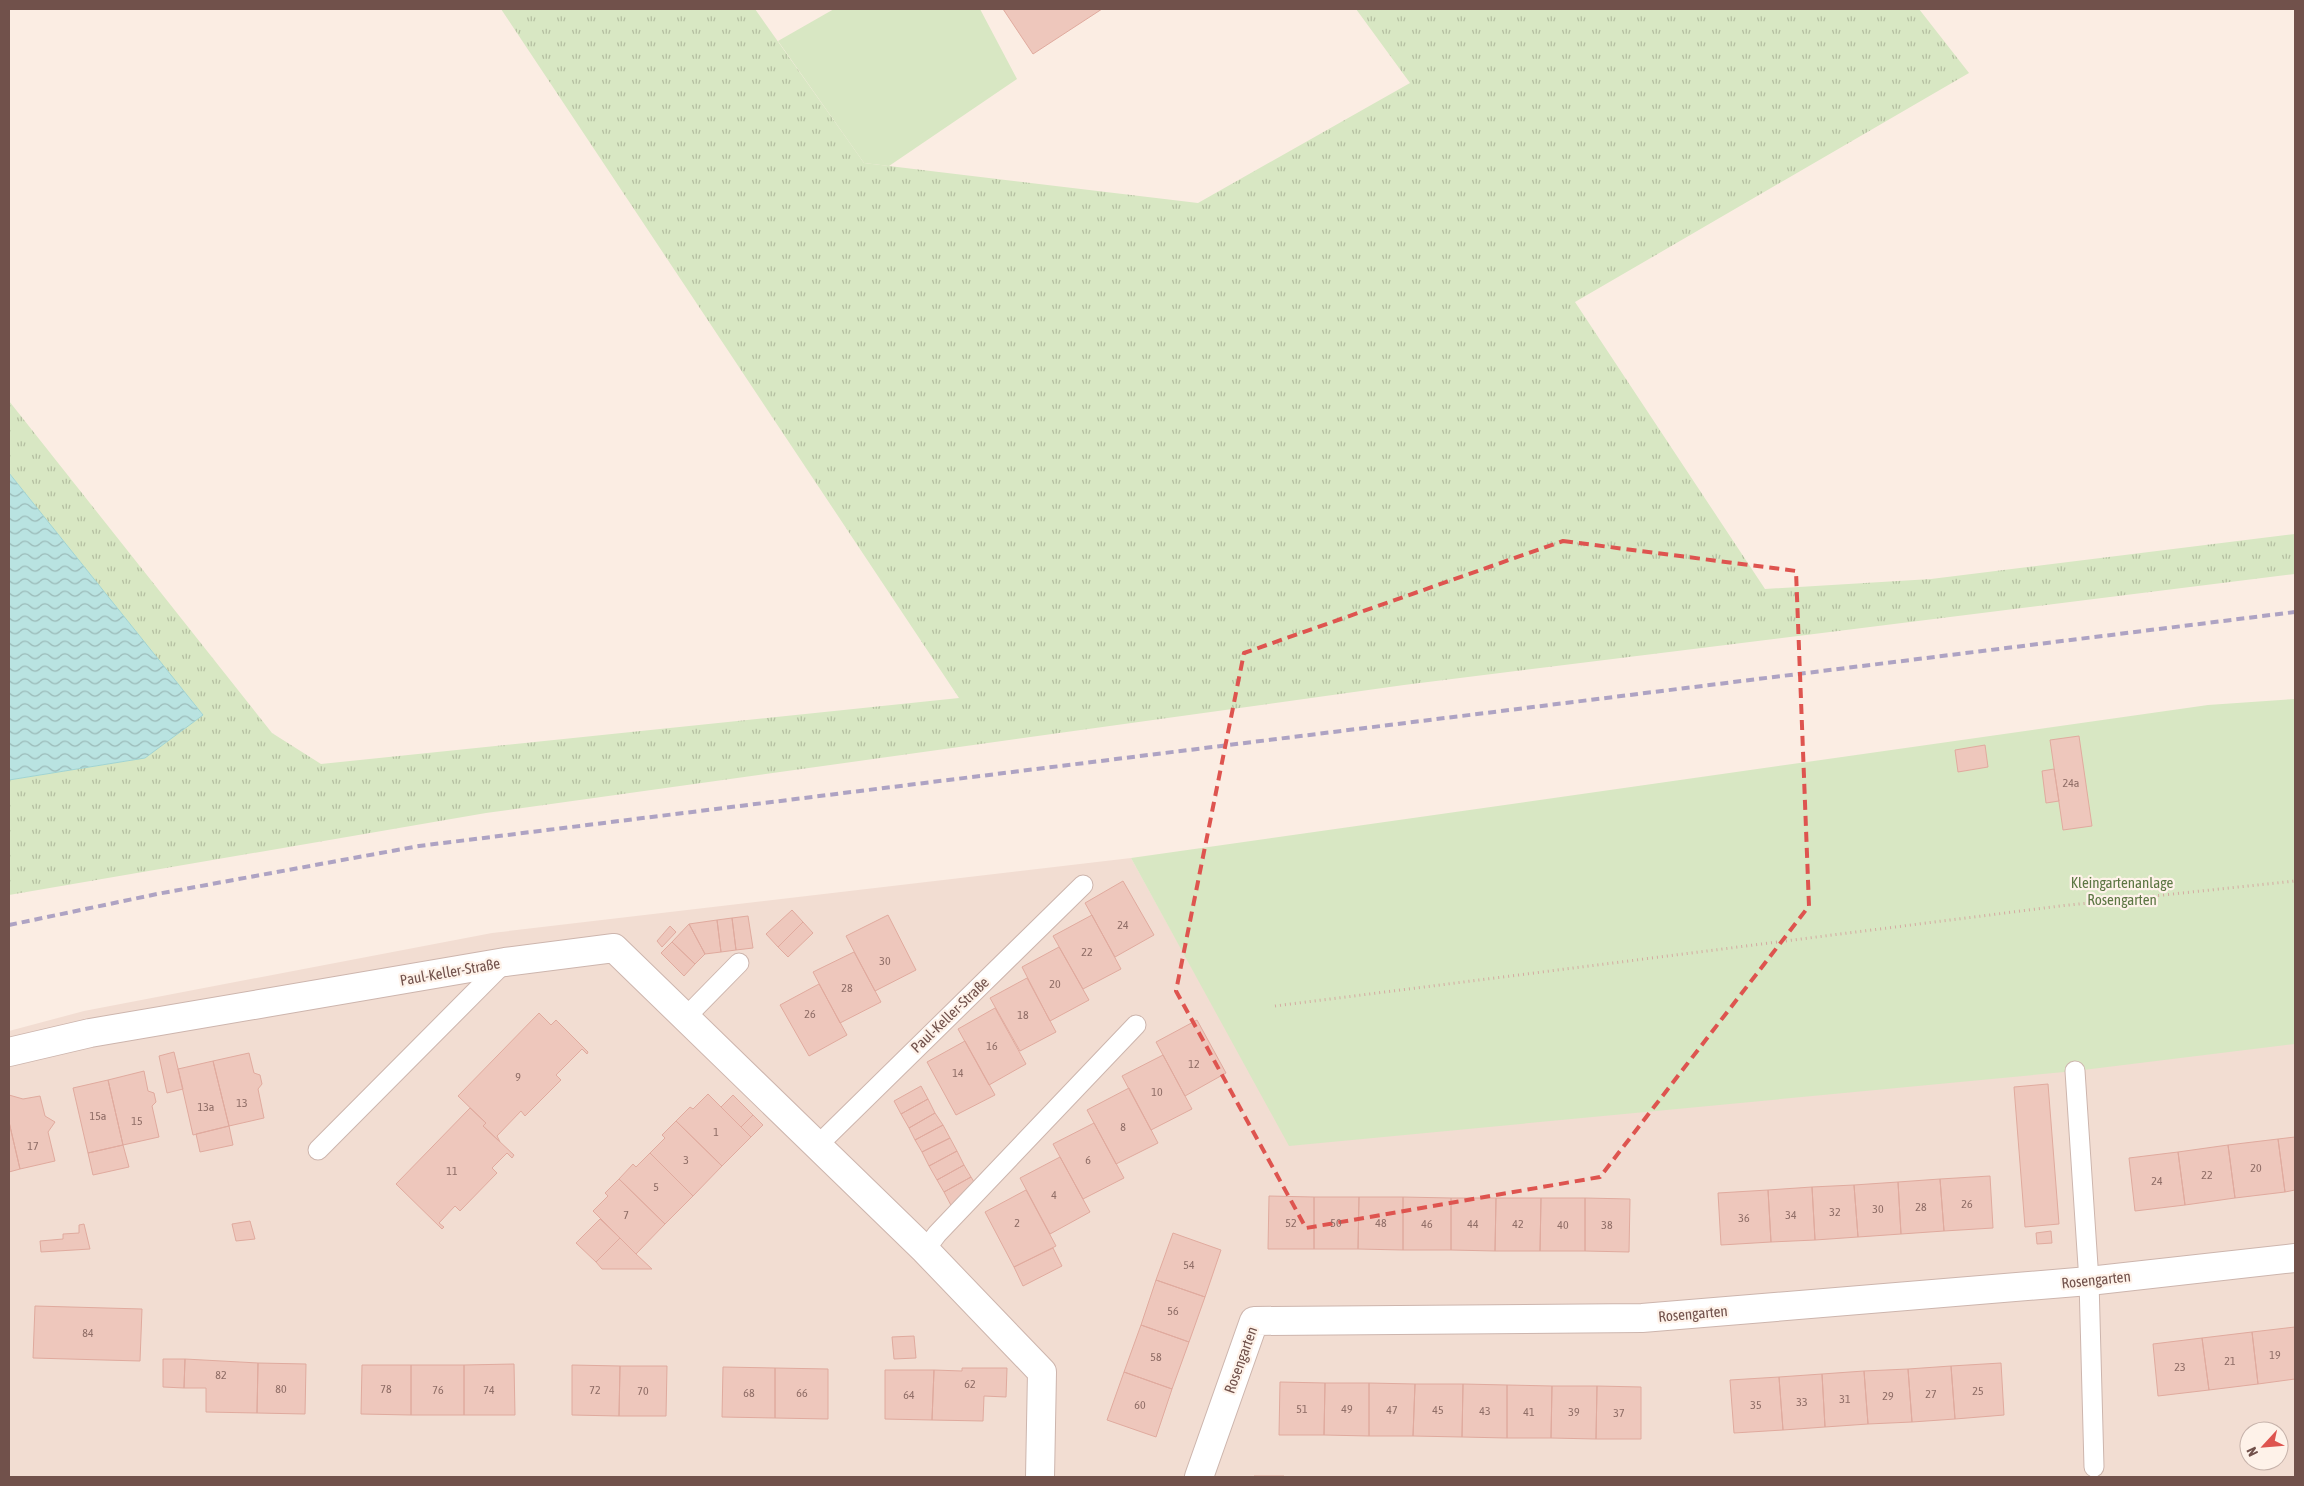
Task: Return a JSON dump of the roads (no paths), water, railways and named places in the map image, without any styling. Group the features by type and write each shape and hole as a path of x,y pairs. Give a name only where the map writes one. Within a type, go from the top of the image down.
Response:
{"street":[{"name":"Paul-Keller-Straße","path":"9,1052 90,1033 505,962 614,948 926,1250 1042,1372 1040,1477"},
{"name":"Rosengarten","path":"1199,1477 1254,1320 1642,1318 2089,1282 2295,1258"}],"lane":[{"name":"Paul-Keller-Straße","path":"818,1145 1083,885"},
{"path":"318,1150 505,962"},
{"path":"686,1017 739,964"},
{"path":"926,1250 937,1234 1136,1025"},
{"path":"2074,1071 2089,1282 2094,1467"}],"water":[{"path":"9,473 203,715 145,758 9,780"}],"railway":[{"path":"9,925 157,894 419,846 2295,612"}],"park label":[{"name":"Kleingartenanlage Rosengarten","path":"2122,892"}]}
